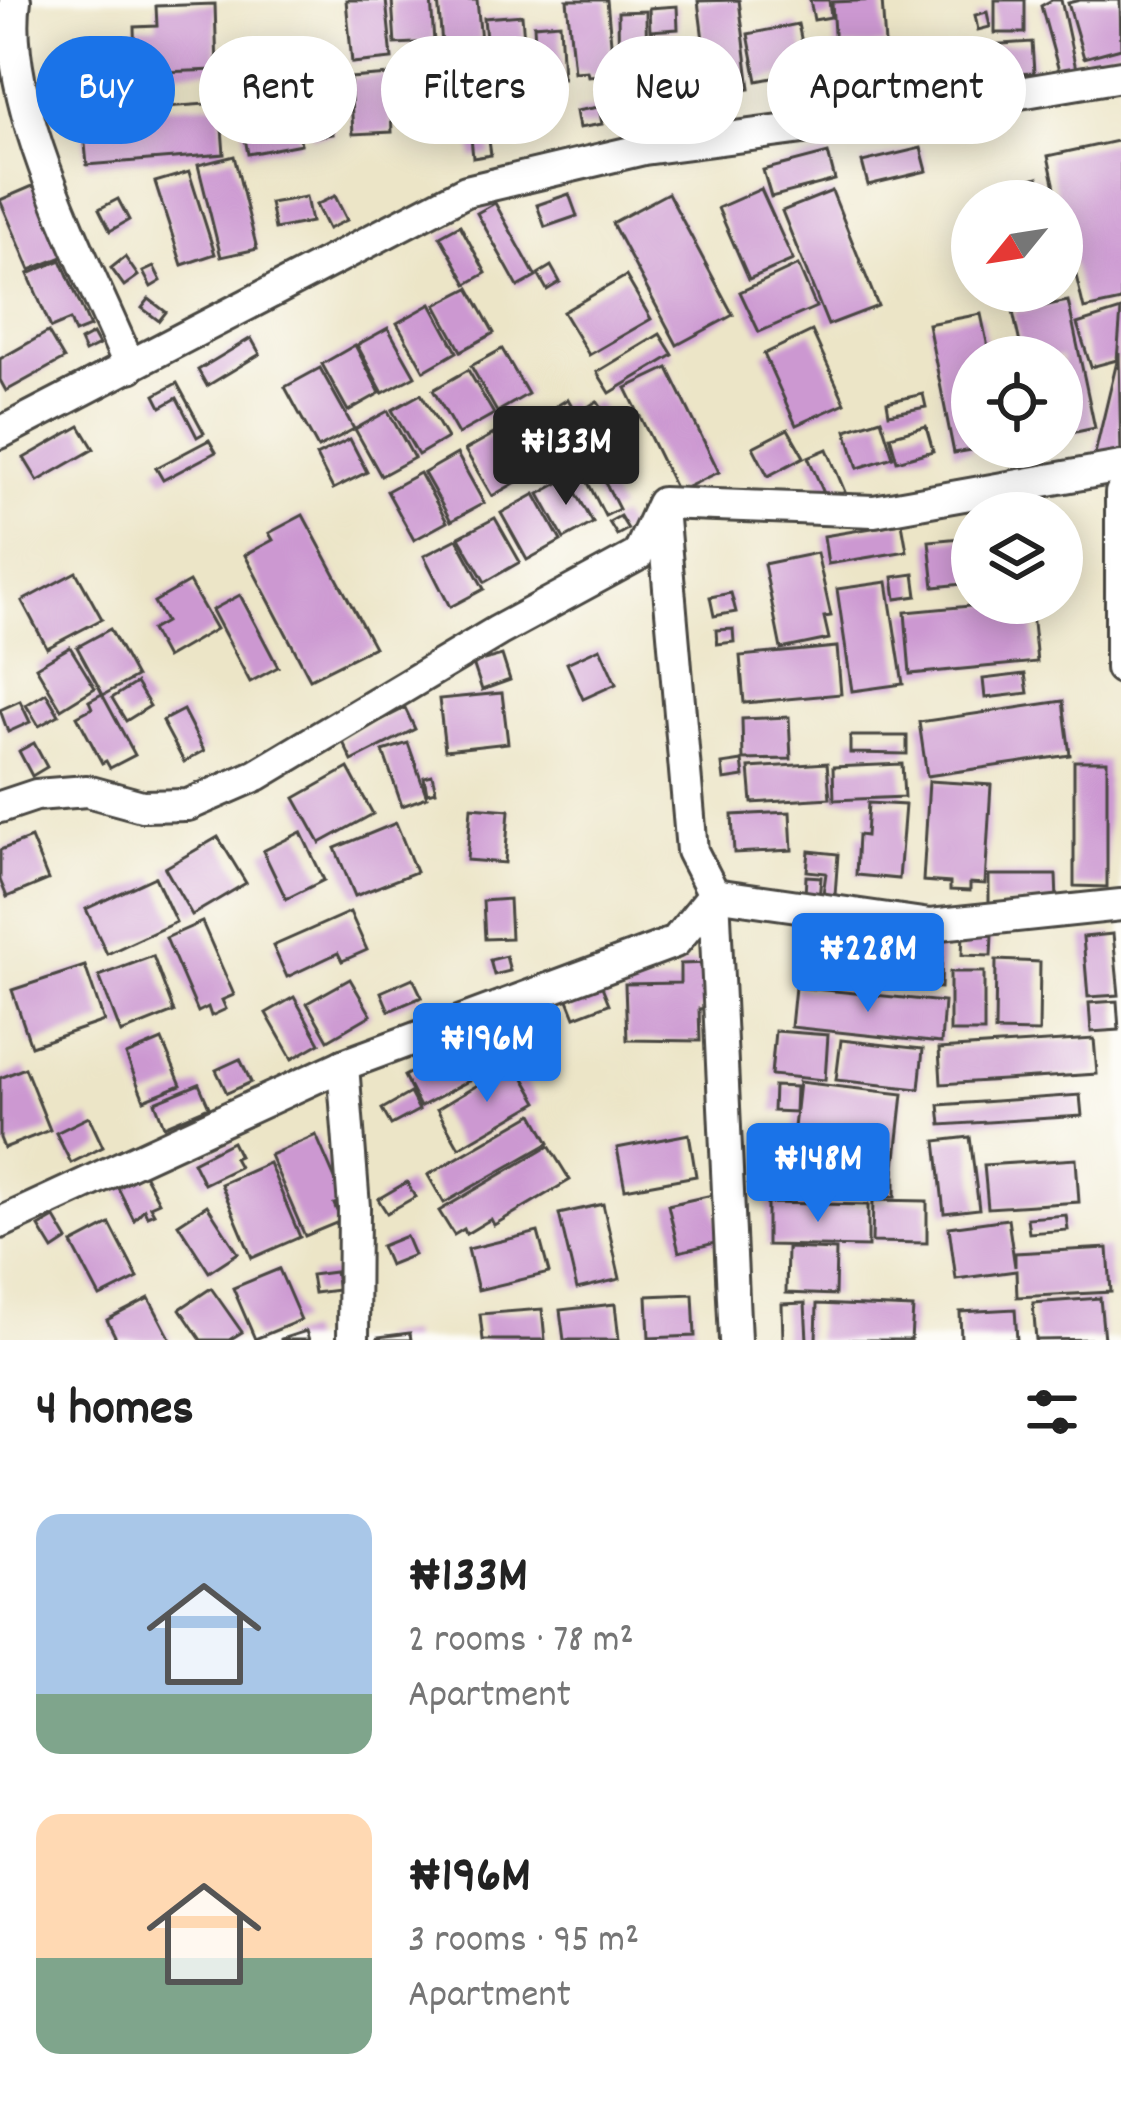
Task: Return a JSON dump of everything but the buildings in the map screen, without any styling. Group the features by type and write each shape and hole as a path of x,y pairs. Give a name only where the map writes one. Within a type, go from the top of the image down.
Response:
{"street":[{"path":"16,0 12,22 22,90 43,161 130,367"},
{"path":"0,433 466,190 644,149 834,124 1121,76"},
{"path":"662,503 874,511 1121,467"},
{"path":"1121,493 1121,668"},
{"path":"0,806 36,795 87,791 142,806 188,805 256,775 638,555 662,503"},
{"path":"662,503 692,851 714,894 735,1340"},
{"path":"714,894 930,926 1121,905"},
{"path":"0,1223 343,1065 675,942 714,894"},
{"path":"343,1065 354,1207 352,1340"}]}
